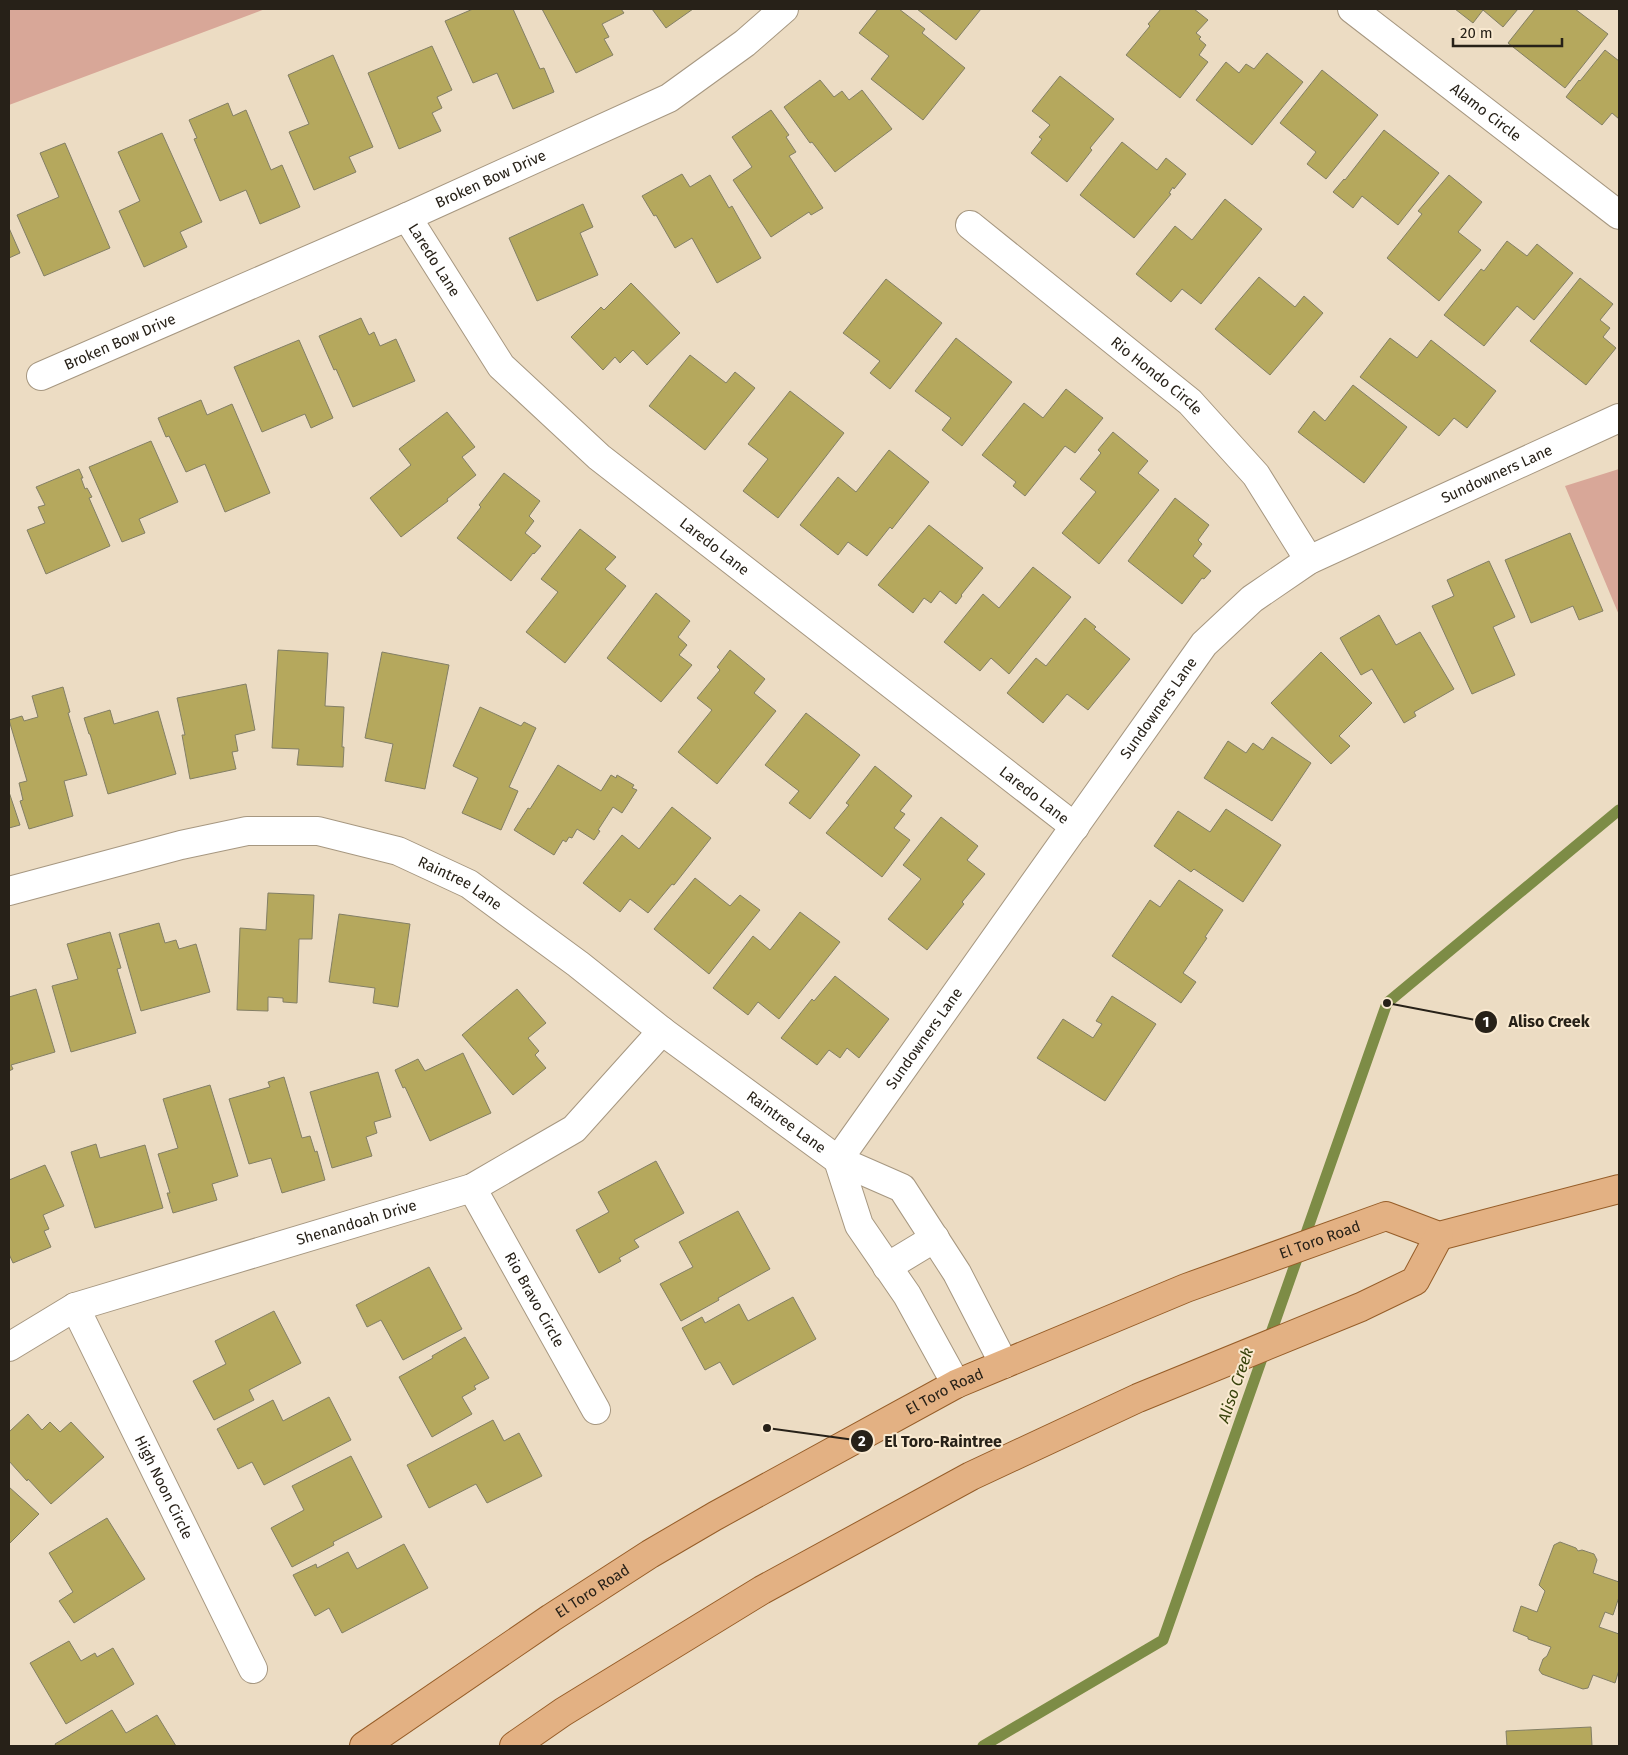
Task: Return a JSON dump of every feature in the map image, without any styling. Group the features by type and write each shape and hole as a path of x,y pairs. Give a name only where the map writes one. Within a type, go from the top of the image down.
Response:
{"main road":[{"path":"514,1746 563,1712 762,1590 971,1476 1165,1387 1362,1307 1415,1281 1439,1236 1619,1189"},
{"name":"El Toro Road","path":"364,1746 551,1618 650,1554 724,1511 956,1384 1186,1288 1386,1216 1439,1236"}],"street":[{"name":"Broken Bow Drive","path":"41,376 406,217 669,98 746,43 784,9"},
{"name":"Alamo Circle","path":"1352,9 1619,215"},
{"name":"Laredo Lane","path":"406,217 501,366 592,450 1075,827"},
{"name":"Rio Hondo Circle","path":"970,225 1190,402 1256,475 1309,560"},
{"name":"Sundowners Lane","path":"838,1160 1204,644 1252,599 1309,560 1619,418"},
{"name":"Raintree Lane","path":"9,891 181,845 247,831 318,831 398,851 469,884 838,1160 902,1188 957,1273 1004,1364"},
{"name":"Shenandoah Drive","path":"9,1347 75,1307 472,1188 574,1130 662,1030"},
{"name":"Raintree Lane","path":"838,1160 859,1225 907,1296 956,1384"},
{"name":"Rio Bravo Circle","path":"472,1188 596,1410"},
{"path":"887,1266 935,1238"},
{"name":"High Noon Circle","path":"75,1307 253,1669"}],"shaded area":[{"path":"9,9 265,9 9,105"},
{"path":"1619,469 1619,615 1565,486"}],"building":[{"path":"473,9 513,9 540,69 544,68 554,92 513,109 497,73 473,83 445,21"},
{"path":"542,9 621,9 624,13 602,24 609,37 604,39 613,55 576,73"},
{"path":"652,9 693,9 666,28"},
{"path":"878,9 899,9 925,29 922,33 965,68 923,120 871,79 889,56 859,33"},
{"path":"917,9 981,9 956,40"},
{"path":"1161,9 1194,9 1208,20 1196,33 1201,37 1199,39 1206,45 1199,55 1208,62 1180,98 1126,55 1150,26 1148,24"},
{"path":"1455,9 1518,9 1503,27 1483,10 1473,23"},
{"path":"1535,9 1575,9 1608,34 1565,88 1508,43"},
{"path":"432,46 452,90 437,97 442,108 432,113 441,131 399,149 368,73"},
{"path":"1605,50 1619,61 1619,119 1612,113 1602,125 1566,97"},
{"path":"1267,53 1303,82 1252,145 1196,100 1226,62 1239,73 1246,64 1254,69"},
{"path":"333,55 373,147 349,157 356,172 314,190 289,132 309,124 288,75"},
{"path":"1322,70 1378,115 1326,179 1307,164 1316,152 1280,123"},
{"path":"1060,76 1114,119 1090,148 1092,150 1067,182 1031,153 1042,139 1039,137 1050,125 1032,111"},
{"path":"820,80 834,97 842,91 849,100 862,90 892,129 835,172 812,142 810,143 784,107"},
{"path":"228,103 233,116 246,110 271,170 282,165 300,207 260,224 246,190 220,201 194,139 197,138 189,120"},
{"path":"771,110 789,135 786,137 796,152 789,156 823,208 811,215 809,212 771,237 733,180 752,167 732,137"},
{"path":"1384,130 1439,173 1398,225 1362,196 1353,208 1333,192 1345,180"},
{"path":"162,133 202,222 180,232 187,247 144,267 119,211 140,201 118,152"},
{"path":"1122,142 1157,170 1166,158 1186,174 1174,189 1173,187 1169,193 1171,194 1134,238 1080,195"},
{"path":"65,143 110,248 44,276 17,215 59,197 40,153"},
{"path":"682,174 690,187 710,175 729,208 732,206 761,258 717,283 692,238 675,248 656,215 654,216 642,196"},
{"path":"1449,175 1482,202 1458,232 1481,250 1439,301 1387,258 1422,214 1418,211"},
{"path":"1225,199 1262,229 1201,304 1182,289 1171,302 1136,274 1175,226 1192,240"},
{"path":"583,204 593,227 580,233 598,275 537,301 509,238"},
{"path":"9,228 20,253 9,258"},
{"path":"1507,241 1527,256 1537,244 1573,273 1534,320 1517,306 1484,346 1444,315 1481,269 1484,271"},
{"path":"1259,277 1295,307 1304,296 1323,313 1270,375 1215,329"},
{"path":"1580,278 1613,304 1600,320 1610,328 1603,337 1616,348 1586,385 1530,341"},
{"path":"886,279 942,323 890,389 870,373 880,361 843,333"},
{"path":"631,283 680,333 647,365 633,350 620,363 615,357 603,370 571,337 601,307 604,310"},
{"path":"361,318 369,335 374,332 380,346 396,339 415,381 353,407 319,336"},
{"path":"956,338 1012,382 962,446 942,430 951,418 915,391"},
{"path":"1390,338 1417,358 1431,340 1496,391 1467,428 1454,418 1439,436 1360,377"},
{"path":"299,340 333,418 311,428 305,414 262,432 234,367"},
{"path":"690,355 726,383 735,372 755,388 705,450 649,406"},
{"path":"1353,385 1407,427 1364,483 1298,432 1314,411 1325,421"},
{"path":"1066,389 1103,418 1075,453 1065,446 1025,496 1013,486 1016,482 982,455 1024,403 1043,418"},
{"path":"790,391 844,433 778,518 743,491 768,459 748,444"},
{"path":"201,400 207,415 232,404 270,493 225,512 205,464 186,472 169,436 166,437 158,418"},
{"path":"447,412 475,447 462,457 476,475 447,499 448,501 401,537 370,498 411,465 399,449"},
{"path":"1113,432 1148,461 1138,473 1159,490 1099,564 1062,533 1096,492 1080,479 1101,453 1098,450"},
{"path":"151,441 178,502 139,519 145,533 122,542 89,467"},
{"path":"889,450 929,482 892,529 890,527 867,556 848,542 838,555 800,525 838,477 856,492"},
{"path":"79,469 85,489 87,488 92,497 89,498 110,546 46,574 27,530 45,523 38,507 45,505 36,487"},
{"path":"504,473 540,501 529,516 534,521 525,533 541,546 533,553 511,581 457,538 481,507 479,505"},
{"path":"1175,498 1209,525 1198,540 1202,544 1193,556 1211,571 1204,579 1202,578 1182,604 1128,561"},
{"path":"929,525 983,568 956,604 940,591 931,603 924,598 913,613 878,585"},
{"path":"580,529 616,557 605,569 626,586 565,663 526,632 558,592 541,579"},
{"path":"1570,533 1603,611 1579,620 1573,606 1531,623 1505,560"},
{"path":"1489,561 1515,617 1493,627 1515,675 1472,694 1432,606 1454,596 1447,580"},
{"path":"1033,567 1071,597 1009,674 991,658 980,671 944,642 983,594 999,608"},
{"path":"656,593 690,621 678,637 687,645 679,655 692,665 661,702 607,658"},
{"path":"1379,615 1396,645 1420,632 1454,689 1414,712 1416,716 1404,723 1372,669 1361,675 1340,638"},
{"path":"1085,618 1096,627 1094,629 1130,659 1088,710 1067,694 1043,723 1007,693 1036,658 1046,666"},
{"path":"278,650 328,653 325,706 344,707 343,767 297,765 299,749 272,748"},
{"path":"730,650 765,679 754,693 776,711 717,784 678,752 712,710 697,698 720,670 717,667"},
{"path":"382,652 449,665 425,789 385,781 393,744 365,738"},
{"path":"1321,652 1372,703 1339,736 1350,746 1331,764 1271,703"},
{"path":"246,684 255,730 235,735 238,751 232,752 236,769 190,779 182,735 185,735 177,698"},
{"path":"63,687 70,712 68,713 87,775 64,781 73,816 29,829 20,801 23,800 19,783 27,781 9,720 22,716 24,721 38,717 32,696"},
{"path":"480,707 521,726 524,722 536,728 509,787 518,791 501,830 462,813 478,778 453,766"},
{"path":"110,710 114,724 158,711 176,774 108,794 84,718"},
{"path":"806,713 860,755 810,819 789,803 799,791 765,765"},
{"path":"1272,737 1311,763 1272,821 1204,778 1228,741 1246,753 1253,743 1263,750"},
{"path":"558,765 601,791 611,775 616,778 617,775 634,785 632,788 637,790 622,813 613,807 598,830 600,831 594,840 577,829 572,838 569,837 566,842 563,840 554,855 514,830"},
{"path":"875,766 912,796 900,811 905,814 894,828 910,840 882,877 826,833 849,805 846,803"},
{"path":"9,792 20,825 9,828"},
{"path":"672,807 711,838 674,885 672,884 648,913 630,899 620,912 583,883 622,835 639,849"},
{"path":"1226,809 1281,845 1243,902 1194,869 1191,872 1154,846 1178,811 1210,832"},
{"path":"941,817 978,846 967,860 985,874 962,902 964,904 927,950 888,919 921,879 903,865"},
{"path":"695,878 730,906 740,895 760,910 709,974 654,929"},
{"path":"1179,880 1223,910 1205,937 1207,938 1183,973 1196,982 1181,1003 1112,956 1150,900 1160,907"},
{"path":"268,893 314,895 312,939 299,939 297,1003 283,1002 283,998 268,997 268,1011 237,1010 240,928 266,930"},
{"path":"800,912 840,942 779,1019 758,1002 748,1015 713,988 753,936 770,950"},
{"path":"339,914 410,924 398,1007 373,1003 375,988 329,982"},
{"path":"159,923 165,943 176,940 179,949 196,944 210,992 141,1011 119,934"},
{"path":"110,932 121,968 117,969 136,1033 71,1052 52,986 78,979 67,944"},
{"path":"835,976 889,1019 859,1058 847,1048 840,1058 829,1050 817,1065 781,1038 812,999 814,1001"},
{"path":"36,989 55,1052 11,1065 13,1069 9,1071 9,997"},
{"path":"517,989 546,1023 528,1038 539,1051 535,1055 546,1068 513,1095 462,1035"},
{"path":"1112,996 1156,1024 1105,1101 1037,1058 1063,1019 1093,1038 1102,1024 1096,1021"},
{"path":"463,1053 491,1113 430,1141 395,1070 418,1059 425,1071"},
{"path":"378,1072 391,1117 374,1122 377,1133 366,1137 372,1156 332,1168 310,1092"},
{"path":"284,1077 302,1138 310,1136 315,1152 317,1151 325,1180 282,1193 271,1158 249,1164 229,1099 270,1087 268,1082"},
{"path":"210,1085 238,1176 212,1184 217,1200 173,1213 167,1193 170,1193 158,1154 178,1148 163,1099"},
{"path":"96,1144 100,1158 145,1145 163,1208 95,1228 71,1152"},
{"path":"656,1161 684,1213 634,1240 639,1247 619,1258 621,1261 599,1273 576,1230 609,1212 598,1192"},
{"path":"45,1165 64,1206 43,1215 49,1229 44,1231 51,1247 13,1263 9,1254 9,1180"},
{"path":"738,1211 770,1269 681,1321 660,1284 693,1267 679,1242"},
{"path":"429,1267 462,1329 403,1360 381,1320 367,1327 356,1305"},
{"path":"793,1297 816,1339 733,1385 720,1362 705,1370 682,1328 702,1317 705,1323 739,1304 748,1321"},
{"path":"274,1311 301,1363 249,1390 254,1400 214,1420 193,1381 226,1364 215,1341"},
{"path":"465,1337 489,1378 474,1386 476,1389 462,1397 472,1414 432,1437 399,1377"},
{"path":"329,1397 351,1440 264,1485 252,1462 238,1469 217,1429 273,1400 283,1421"},
{"path":"28,1414 42,1430 50,1422 60,1432 71,1422 104,1457 51,1504 9,1461 9,1432"},
{"path":"493,1420 504,1441 519,1433 542,1476 487,1503 476,1484 429,1508 407,1465"},
{"path":"351,1456 382,1517 333,1542 334,1545 292,1567 271,1528 304,1510 292,1486"},
{"path":"9,1487 39,1514 9,1544"},
{"path":"107,1518 145,1579 74,1623 59,1601 73,1592 49,1553"},
{"path":"1560,1542 1576,1548 1578,1551 1582,1550 1594,1554 1597,1560 1593,1573 1619,1582 1619,1597 1613,1615 1605,1612 1599,1627 1619,1634 1619,1670 1615,1683 1593,1675 1588,1688 1583,1689 1542,1674 1539,1670 1543,1659 1547,1656 1551,1647 1528,1639 1528,1637 1513,1631 1521,1606 1537,1612 1545,1591 1539,1585 1554,1545"},
{"path":"404,1544 428,1588 342,1633 329,1608 315,1616 293,1575 316,1564 317,1568 348,1552 357,1569"},
{"path":"69,1641 81,1661 95,1653 97,1657 113,1648 134,1684 66,1724 30,1663"},
{"path":"112,1710 126,1733 157,1715 176,1746 56,1746 55,1744"},
{"path":"1591,1727 1592,1746 1507,1746 1506,1731"}],"waterway":[{"name":"Aliso Creek","path":"983,1746 1163,1640 1387,1003 1619,810"}],"place":[{"name":"Aliso Creek","path":"1387,1003"},
{"name":"El Toro-Raintree","path":"767,1428"}]}
